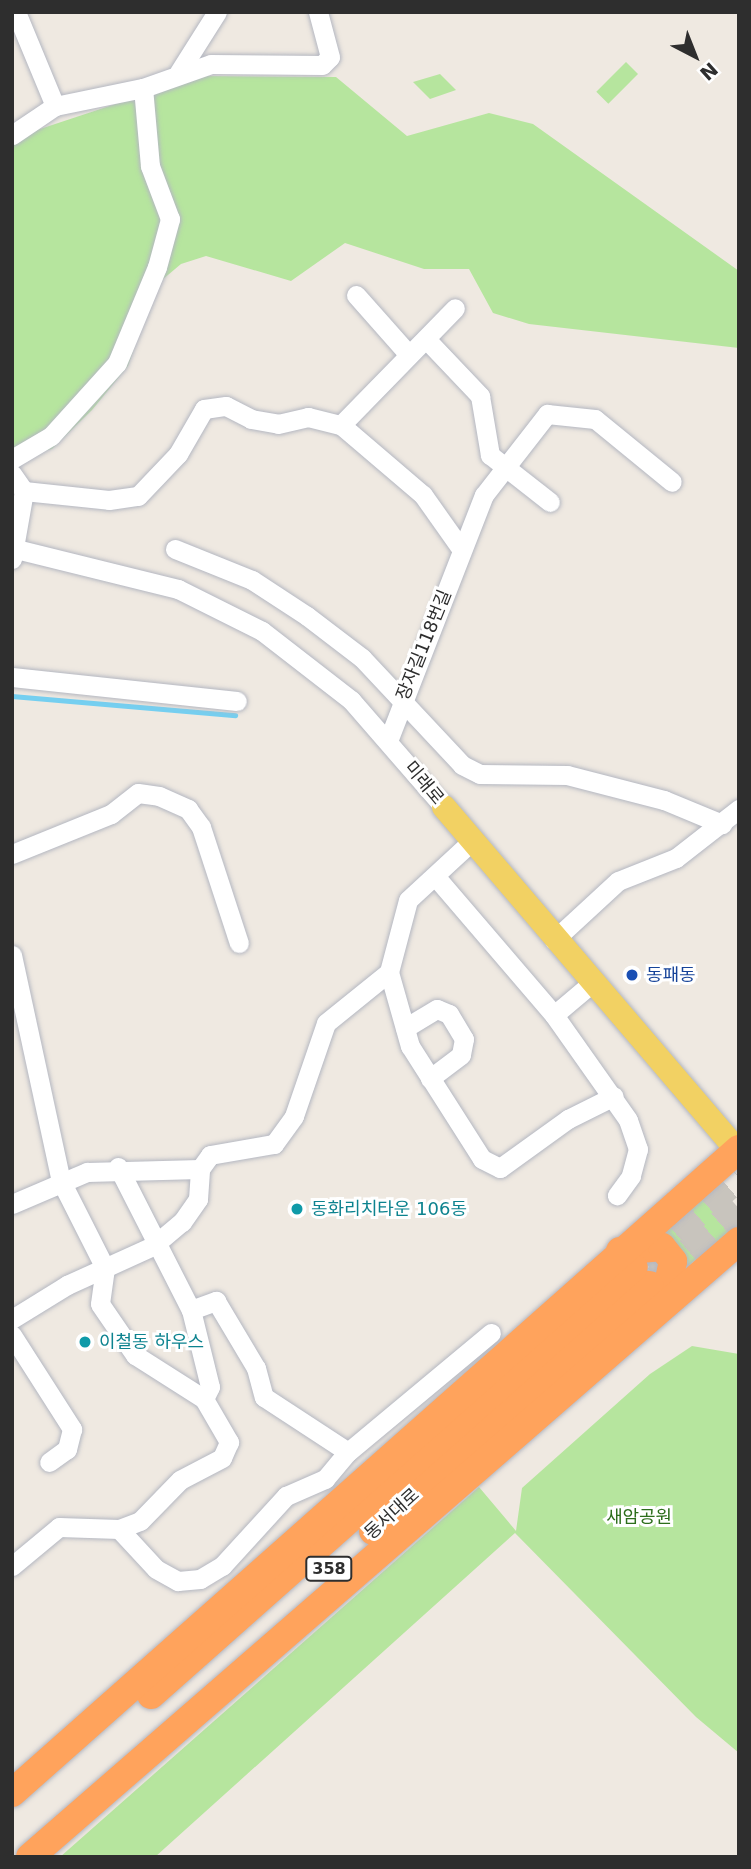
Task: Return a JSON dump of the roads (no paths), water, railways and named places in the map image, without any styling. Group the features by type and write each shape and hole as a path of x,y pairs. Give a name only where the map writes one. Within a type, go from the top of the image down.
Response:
{"highway":[{"path":"30,1857 642,1276 738,1151"},
{"path":"12,1793 642,1276 739,1241"},
{"name":"동서대로","path":"12,1812 642,1276"},
{"name":"동서대로","path":"13,1857 642,1276"}],"main road":[{"name":"미래로","path":"444,807 554,940 738,1151"}],"street":[{"path":"16,12 55,106"},
{"path":"178,72 217,12"},
{"path":"12,135 55,106 143,88 178,72 211,64 322,65 330,57 318,12"},
{"path":"12,459 51,436 117,363 157,267 170,219 150,166 143,88"},
{"path":"356,295 409,355"},
{"path":"341,425 455,308"},
{"path":"426,339 480,396 490,455 504,469 550,502"},
{"path":"24,491 109,500 138,496 178,454 204,409 226,406 278,424 308,417 341,425 424,495 462,550"},
{"name":"장자길118번길","path":"388,741 402,699 484,495 547,414 573,413 595,419 672,482"},
{"path":"12,474 24,491 13,552"},
{"path":"175,549 252,580 307,616 402,699 462,765 480,774 567,775 664,800 722,824"},
{"name":"미래로","path":"13,552 178,589 234,615 322,674 388,741 444,807"},
{"path":"12,677 237,701"},
{"path":"12,854 111,814 138,793 159,796 188,809 201,827 239,943"},
{"path":"554,940 618,881 676,858 739,809"},
{"path":"472,841 408,900 389,972 405,1028 430,1078 482,1159 500,1168 568,1119 614,1096"},
{"path":"435,876 554,1015 614,1096 638,1149 631,1176 617,1195"},
{"path":"12,955 61,1181 105,1268 100,1304 135,1355 204,1399 229,1442 222,1458 180,1480 153,1512 119,1529 59,1527 12,1566"},
{"path":"12,1319 105,1268 153,1246 198,1199 200,1169 210,1155 274,1144 294,1116 326,1023 389,972"},
{"path":"554,1015 592,984"},
{"path":"405,1028 437,1009 449,1014 464,1039 461,1055 430,1078"},
{"path":"12,1204 61,1181 118,1167 200,1169"},
{"path":"118,1167 153,1246 191,1310 211,1387 204,1399"},
{"path":"191,1310 216,1301 256,1368 264,1397 348,1452"},
{"path":"119,1529 156,1569 178,1581 200,1578 222,1566 286,1496 325,1479 348,1452 491,1333"},
{"path":"12,1335 72,1429 67,1449 49,1462"}],"waterway":[{"path":"12,696 235,715"}],"tunnel":[{"path":"643,1260 739,1177"},
{"path":"657,1279 739,1208"}],"place":[{"name":"동패동","path":"632,975"},
{"name":"동화리치타운 106동","path":"297,1209"},
{"name":"이철동 하우스","path":"85,1342"}],"park label":[{"name":"새암공원","path":"639,1517"}]}
